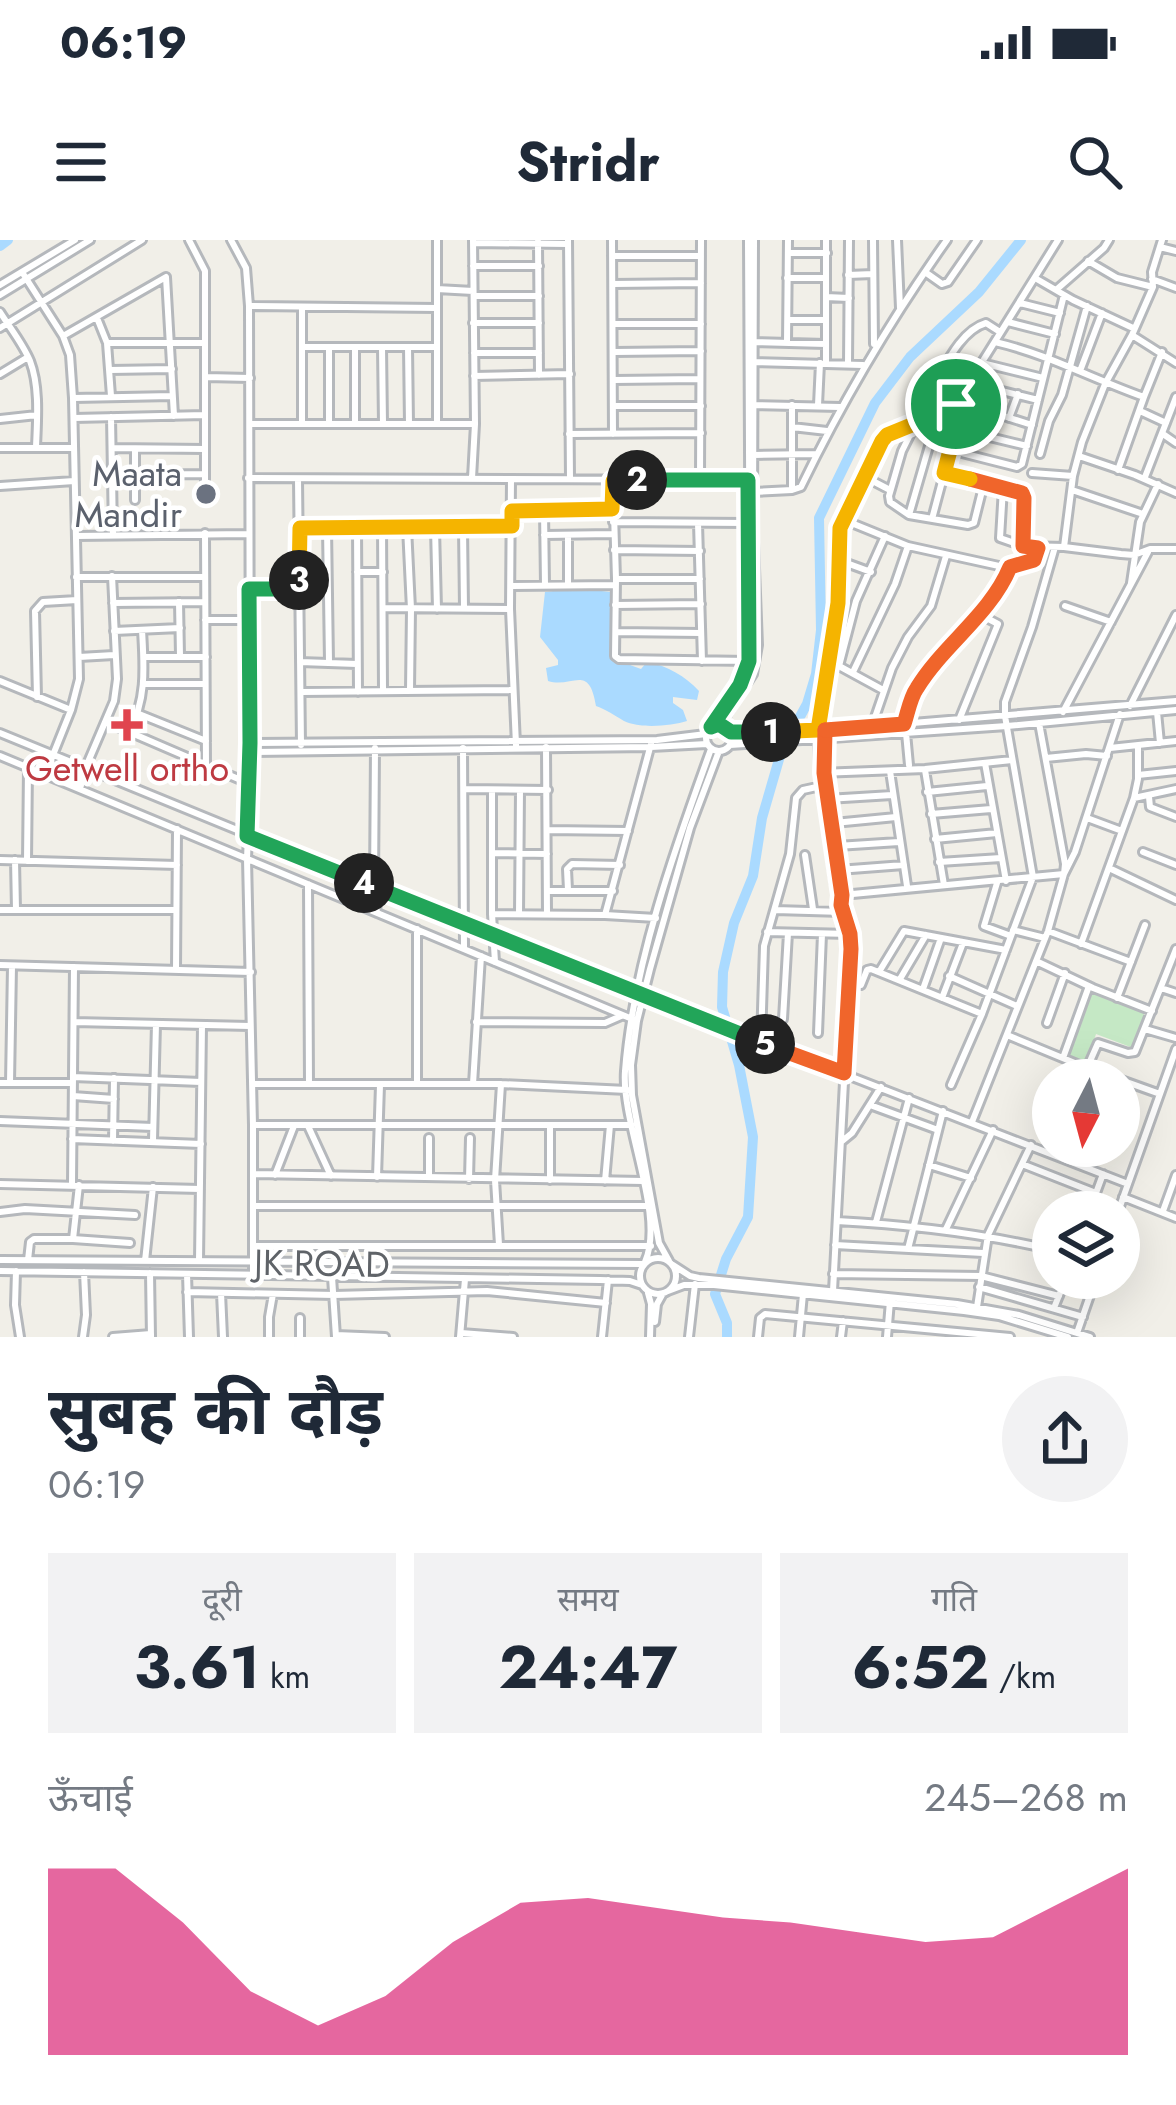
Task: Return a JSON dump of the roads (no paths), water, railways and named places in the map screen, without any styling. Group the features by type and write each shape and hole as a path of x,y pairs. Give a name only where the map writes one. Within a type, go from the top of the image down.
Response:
{"street":[{"path":"0,295 75,240"},
{"path":"0,285 91,240"},
{"path":"4,326 142,240"},
{"path":"190,240 205,271 205,499"},
{"path":"231,240 246,268 249,306 247,860 254,1275"},
{"path":"437,240 437,424"},
{"path":"612,240 614,434"},
{"path":"700,478 701,240"},
{"path":"730,745 727,714 753,674 757,656 751,240"},
{"path":"639,994 656,918 711,741 749,661 751,240"},
{"path":"788,240 788,343"},
{"path":"818,405 826,344 826,240"},
{"path":"848,240 848,364"},
{"path":"873,240 874,349"},
{"path":"897,240 900,308"},
{"path":"754,492 801,487 827,430 874,349 947,240"},
{"path":"925,272 942,284 948,282 976,240"},
{"path":"835,665 838,541 887,435 938,415 957,402 1058,240"},
{"path":"1055,290 1109,240"},
{"path":"472,478 473,242 568,242 570,478"},
{"path":"538,242 539,375"},
{"path":"951,1085 1034,877 1005,702 1059,547 1078,456 1153,284 1161,243 1176,251"},
{"path":"787,253 826,253"},
{"path":"612,256 701,256"},
{"path":"1088,261 1118,278 1176,288"},
{"path":"473,266 539,266"},
{"path":"848,275 873,274"},
{"path":"25,275 70,356 74,418 79,679 45,775"},
{"path":"62,336 166,277 174,416"},
{"path":"788,278 827,278"},
{"path":"1035,278 1102,313 1176,363"},
{"path":"613,284 701,284"},
{"path":"437,289 538,296"},
{"path":"950,450 1017,467 1022,464 1064,296"},
{"path":"826,297 849,298"},
{"path":"1020,303 1060,313"},
{"path":"249,306 437,308"},
{"path":"1075,369 1087,306"},
{"path":"302,307 302,424"},
{"path":"0,312 33,369 36,448"},
{"path":"1040,454 1049,421 1102,313"},
{"path":"97,316 107,343 111,396"},
{"path":"788,320 825,320"},
{"path":"473,322 538,323"},
{"path":"1009,322 1055,334"},
{"path":"934,383 977,325 986,323 1000,332"},
{"path":"613,324 701,324"},
{"path":"994,342 1049,356 1144,397"},
{"path":"107,343 205,343"},
{"path":"753,343 826,344"},
{"path":"302,347 437,347"},
{"path":"329,347 329,424"},
{"path":"355,347 355,424"},
{"path":"382,347 382,424"},
{"path":"409,347 409,424"},
{"path":"613,352 700,351"},
{"path":"1118,470 1162,352"},
{"path":"474,353 539,353"},
{"path":"0,374 28,357"},
{"path":"753,362 865,365"},
{"path":"982,363 1043,378"},
{"path":"110,370 172,369"},
{"path":"474,376 570,374"},
{"path":"206,377 250,378"},
{"path":"925,377 957,402 1032,425"},
{"path":"614,380 700,379"},
{"path":"970,383 1039,400"},
{"path":"988,412 994,389"},
{"path":"1009,418 1018,394"},
{"path":"73,398 172,396"},
{"path":"1145,479 1176,397"},
{"path":"932,519 956,428 957,402"},
{"path":"754,405 840,407"},
{"path":"792,490 793,405"},
{"path":"613,406 700,406"},
{"path":"1140,411 1166,423"},
{"path":"0,419 37,415"},
{"path":"74,418 206,415"},
{"path":"909,514 938,415"},
{"path":"111,417 113,535"},
{"path":"917,422 902,452 890,502 909,514 972,525 984,483"},
{"path":"250,424 475,424"},
{"path":"792,428 827,430"},
{"path":"956,428 1027,446"},
{"path":"569,434 701,433"},
{"path":"1162,434 1176,443"},
{"path":"0,448 74,448"},
{"path":"111,448 205,448"},
{"path":"135,449 135,500"},
{"path":"754,455 817,454"},
{"path":"1078,456 1176,494"},
{"path":"944,473 1024,495 1023,546"},
{"path":"1033,473 1073,476"},
{"path":"134,476 204,474"},
{"path":"865,477 890,490"},
{"path":"248,478 748,480"},
{"path":"511,478 516,744"},
{"path":"298,479 301,747"},
{"path":"0,486 74,481"},
{"path":"613,481 614,653 619,658 749,661"},
{"path":"1131,584 1143,514 1158,484"},
{"path":"1003,488 1000,538 1023,546 1134,554 1176,548"},
{"path":"1072,490 1143,514"},
{"path":"512,511 612,509"},
{"path":"544,511 545,585"},
{"path":"844,520 908,546 1010,567 1034,560 1038,548"},
{"path":"613,522 748,524"},
{"path":"698,523 702,661"},
{"path":"327,526 329,662"},
{"path":"300,528 512,526"},
{"path":"382,527 383,690"},
{"path":"406,527 410,690"},
{"path":"357,528 358,692"},
{"path":"435,528 437,609"},
{"path":"463,528 464,608"},
{"path":"205,533 206,765"},
{"path":"544,535 613,533"},
{"path":"76,536 248,534"},
{"path":"568,535 568,585"},
{"path":"833,1291 850,934 835,885 821,773 821,732 835,665 885,536"},
{"path":"853,672 908,546"},
{"path":"1063,712 1150,549"},
{"path":"614,550 700,551"},
{"path":"872,726 908,637 931,606 946,556"},
{"path":"839,560 871,572"},
{"path":"909,765 905,733 915,690 989,605 1010,567"},
{"path":"357,572 383,572"},
{"path":"80,789 114,701 112,576"},
{"path":"76,577 203,577"},
{"path":"511,586 700,579"},
{"path":"249,589 299,589"},
{"path":"37,697 34,611 43,602 77,600"},
{"path":"179,602 181,656"},
{"path":"113,603 205,602"},
{"path":"615,604 700,604"},
{"path":"1065,606 1111,622"},
{"path":"385,608 510,609"},
{"path":"959,720 998,628 997,622 979,614"},
{"path":"972,1122 1046,934 1124,709 1176,615"},
{"path":"205,620 249,620"},
{"path":"114,631 180,628"},
{"path":"129,732 139,714 144,684 142,630"},
{"path":"616,632 701,633"},
{"path":"79,657 114,655"},
{"path":"144,657 206,657"},
{"path":"300,662 357,664"},
{"path":"835,665 883,690"},
{"path":"0,681 71,710"},
{"path":"144,684 205,684"},
{"path":"301,692 513,690"},
{"path":"821,732 1176,706"},
{"path":"250,747 516,744 546,748 711,741 730,745 872,726 907,728 959,720 1040,723 1176,706"},
{"path":"1157,712 1160,742"},
{"path":"139,714 206,741"},
{"path":"106,722 250,784"},
{"path":"1040,723 1064,874"},
{"path":"651,1337 657,1304 676,1276 656,1246 632,1125 630,1019 690,828 711,741 727,729 804,736"},
{"path":"0,733 639,994 1128,1184"},
{"path":"1046,758 1176,741"},
{"path":"375,747 651,743"},
{"path":"605,915 651,743"},
{"path":"1081,944 1134,798 1138,745"},
{"path":"375,747 377,913"},
{"path":"463,748 464,947"},
{"path":"546,748 548,914"},
{"path":"0,756 630,1019"},
{"path":"821,773 1014,759"},
{"path":"985,763 1002,881 984,926 1046,934 1131,962"},
{"path":"27,861 28,767"},
{"path":"925,769 944,885"},
{"path":"890,771 907,887"},
{"path":"1138,775 1176,771"},
{"path":"823,785 833,824 842,909"},
{"path":"758,1040 767,932 790,854 796,798 803,790 823,785"},
{"path":"927,792 987,786"},
{"path":"465,789 548,790"},
{"path":"1134,798 1176,789"},
{"path":"492,790 495,962"},
{"path":"519,914 520,790"},
{"path":"827,799 892,795"},
{"path":"1149,796 1150,807 1176,818"},
{"path":"932,814 991,809"},
{"path":"833,824 896,818"},
{"path":"1087,818 1122,831"},
{"path":"176,970 177,829"},
{"path":"548,830 630,832"},
{"path":"935,839 998,833"},
{"path":"836,846 899,842"},
{"path":"1143,852 1176,865"},
{"path":"492,854 548,854"},
{"path":"805,855 813,909"},
{"path":"939,862 1001,858"},
{"path":"0,860 177,865"},
{"path":"15,860 16,910"},
{"path":"568,890 566,869 572,864 620,865"},
{"path":"838,870 904,865"},
{"path":"1108,868 1176,900"},
{"path":"842,895 1064,874"},
{"path":"308,884 309,1084"},
{"path":"547,891 613,891"},
{"path":"773,910 842,909"},
{"path":"0,910 176,910"},
{"path":"492,914 656,918"},
{"path":"1117,998 1145,926"},
{"path":"417,929 417,1084"},
{"path":"767,932 850,934"},
{"path":"880,972 902,932 1006,950"},
{"path":"783,1019 788,933"},
{"path":"818,1033 822,934"},
{"path":"900,980 926,935"},
{"path":"923,989 941,938"},
{"path":"942,998 963,943"},
{"path":"1091,1059 1098,1043 1132,1054 1176,950"},
{"path":"473,1084 481,956"},
{"path":"1036,961 1153,1011"},
{"path":"0,965 250,972"},
{"path":"10,1083 12,966"},
{"path":"61,1260 77,1211 72,1139 74,967"},
{"path":"861,985 868,969 982,1014"},
{"path":"1047,1023 1065,973"},
{"path":"949,976 1017,1006"},
{"path":"1006,1034 1063,1058 1089,986"},
{"path":"1161,988 1176,993"},
{"path":"476,1022 630,1019"},
{"path":"74,1022 251,1026"},
{"path":"152,1142 156,1024"},
{"path":"199,1262 202,1025"},
{"path":"1145,1029 1176,1037"},
{"path":"1125,1191 1176,1049"},
{"path":"0,1083 114,1078 201,1082"},
{"path":"113,1141 114,1078"},
{"path":"252,1084 501,1084 628,1090"},
{"path":"377,1178 380,1084"},
{"path":"499,1245 496,1180 501,1084"},
{"path":"839,1144 852,1133 881,1087"},
{"path":"1140,1087 1160,1094"},
{"path":"628,1090 656,1246 639,1272 650,1298 651,1337"},
{"path":"73,1096 114,1099"},
{"path":"876,1223 909,1098"},
{"path":"869,1105 938,1130"},
{"path":"908,1249 943,1111"},
{"path":"0,1121 153,1127"},
{"path":"254,1125 632,1125"},
{"path":"604,1181 610,1125"},
{"path":"275,1175 294,1126"},
{"path":"308,1126 331,1176"},
{"path":"550,1126 550,1180"},
{"path":"946,1229 993,1130"},
{"path":"429,1138 429,1178"},
{"path":"469,1179 470,1138"},
{"path":"72,1139 200,1144"},
{"path":"977,1307 988,1235 1030,1145"},
{"path":"1022,1164 1091,1191"},
{"path":"929,1165 971,1178"},
{"path":"253,1174 643,1181"},
{"path":"1097,1191 1103,1174"},
{"path":"1162,1212 1176,1174"},
{"path":"0,1184 200,1189"},
{"path":"145,1262 153,1187"},
{"path":"1140,1204 1176,1217"},
{"path":"254,1206 647,1206"},
{"path":"0,1212 135,1216"},
{"path":"837,1221 946,1229 1032,1245"},
{"path":"28,1260 32,1240 130,1243"},
{"path":"835,1245 983,1253"},
{"path":"254,1246 656,1246"},
{"path":"644,1263 659,1257 690,1276 714,1282 833,1291 1006,1318 1068,1337"},
{"name":"JK ROAD","path":"0,1259 644,1263"},
{"name":"JK ROAD","path":"0,1271 608,1280 643,1287"},
{"path":"16,1271 20,1337"},
{"path":"83,1272 83,1337"},
{"path":"119,1337 151,1335 150,1274"},
{"path":"188,1274 189,1337"},
{"path":"833,1274 981,1276 1032,1288"},
{"path":"332,1277 336,1336 385,1337"},
{"path":"465,1279 460,1335 513,1337"},
{"path":"602,1337 608,1280"},
{"path":"643,1287 654,1294 714,1282"},
{"path":"1006,1294 1009,1282"},
{"path":"689,1337 695,1284"},
{"path":"979,1287 1083,1317"},
{"path":"779,1288 803,1294 977,1307 1090,1337"},
{"path":"188,1292 487,1292 606,1303"},
{"path":"221,1293 223,1337"},
{"path":"269,1337 273,1294"},
{"path":"800,1337 803,1294"},
{"path":"1054,1309 1058,1299"},
{"path":"1077,1333 1089,1299"},
{"path":"886,1337 890,1300"},
{"path":"758,1337 761,1315 1006,1336 1006,1318"},
{"path":"300,1318 300,1337"},
{"path":"841,1337 843,1321"}],"water":[{"path":"577,588 610,592 611,658 641,669 647,662 662,666 699,691 697,700 673,697 687,721 631,724 596,706 584,681 548,681 546,668 558,665 558,660 540,637 545,592"}],"waterway":[{"path":"0,246 8,240"},
{"path":"727,1337 727,1323 715,1294 726,1259 748,1217 753,1137 722,1007 723,972 734,923 753,876 762,818 782,749 807,704 816,674 821,630 819,518 875,403 910,357 979,292 1021,240"}],"place":[{"name":"Maata Mandir","path":"206,494"},
{"name":"Getwell ortho","path":"127,725"}]}
